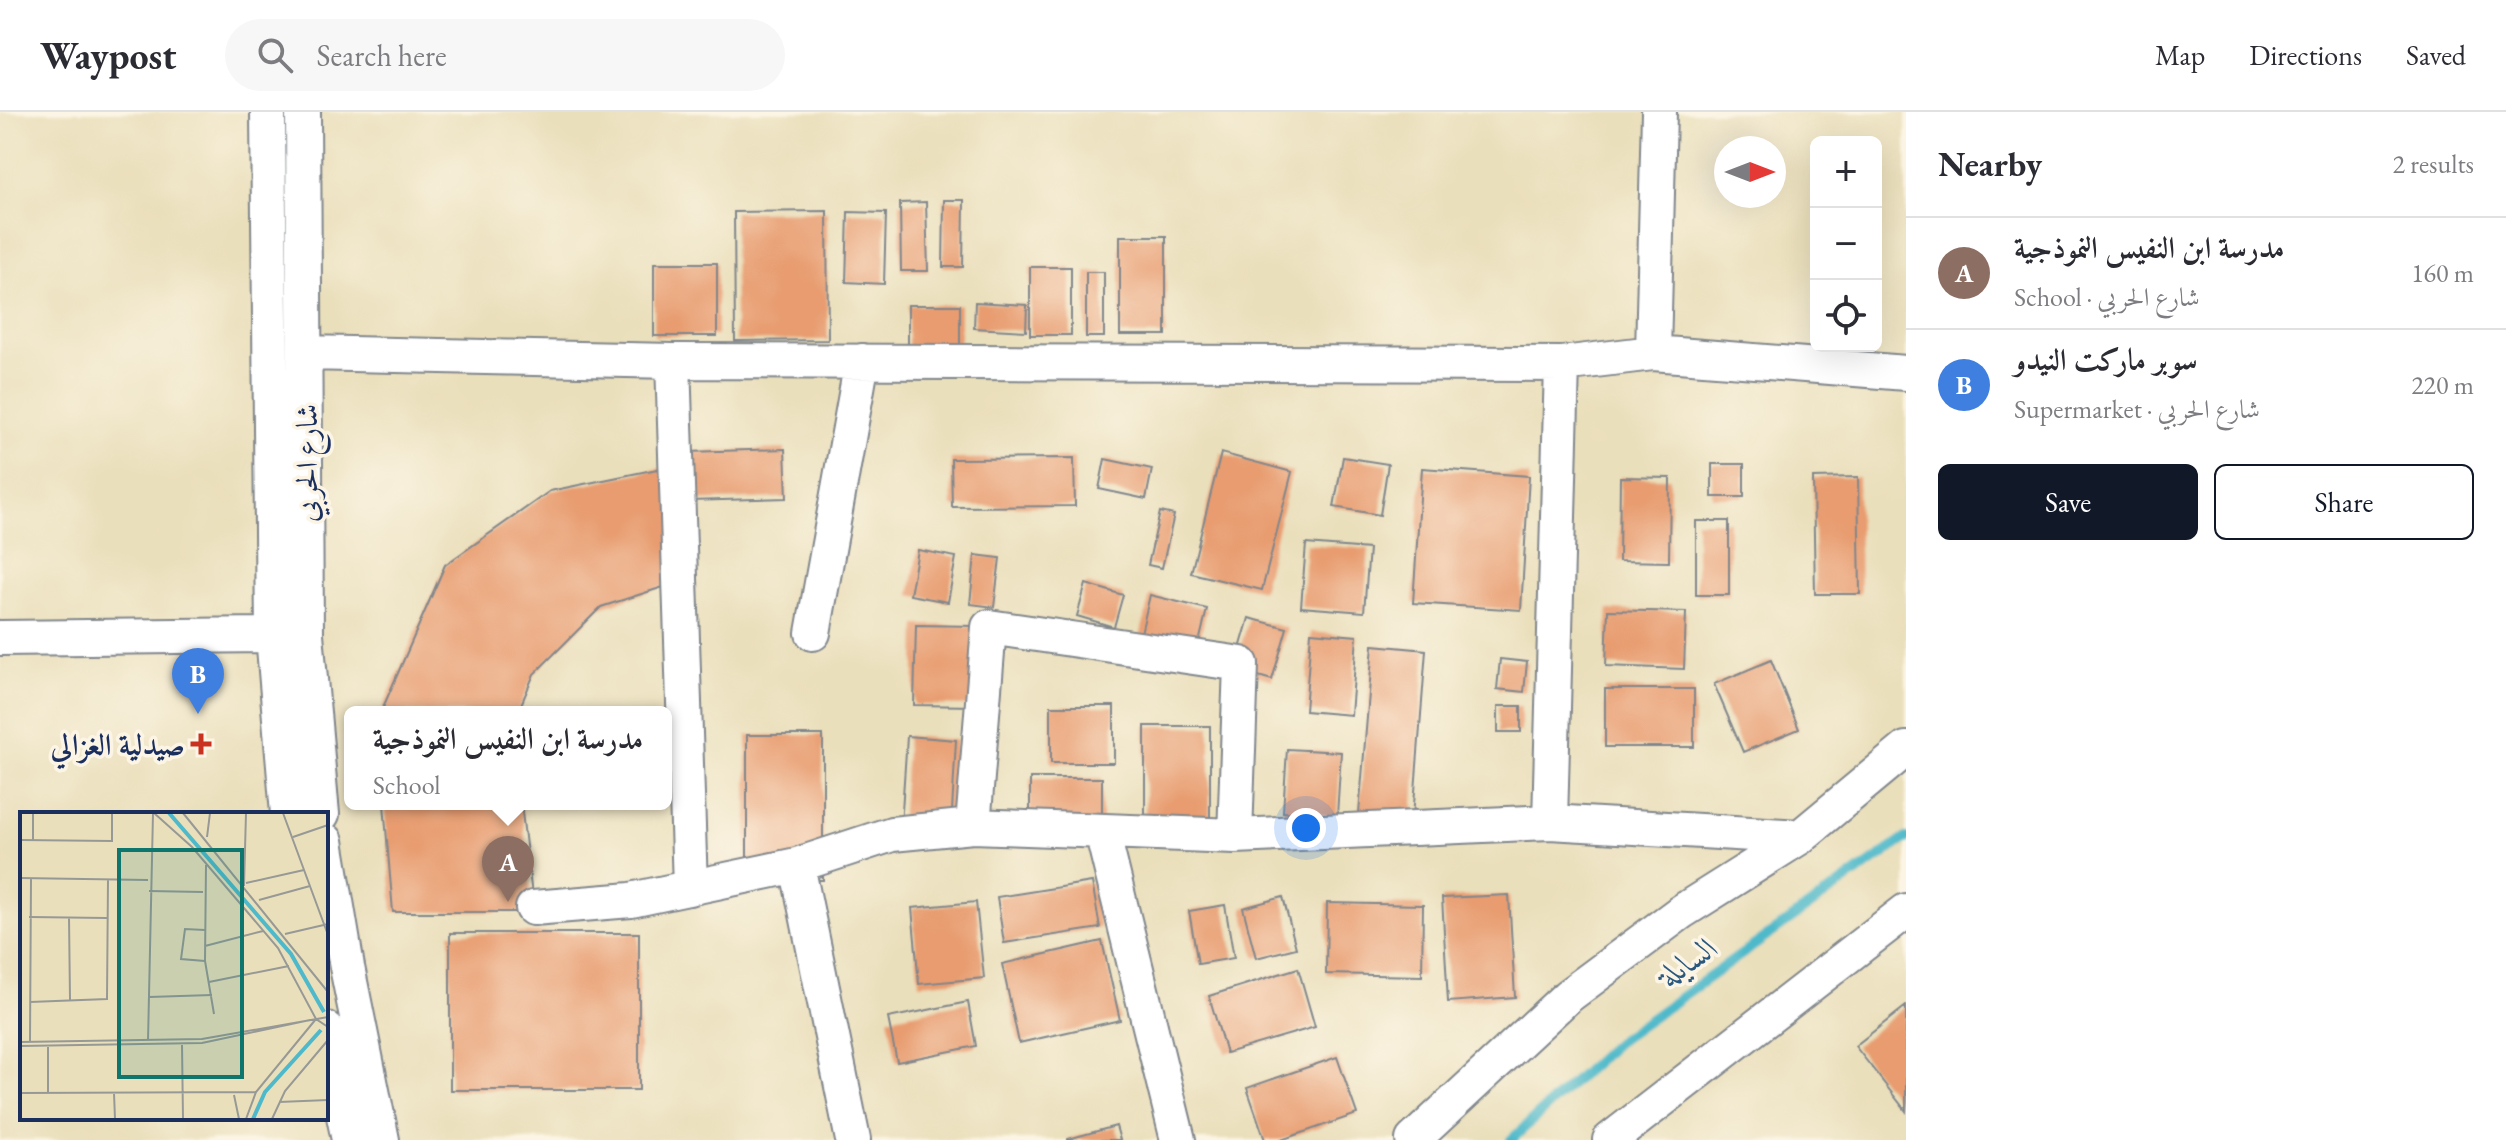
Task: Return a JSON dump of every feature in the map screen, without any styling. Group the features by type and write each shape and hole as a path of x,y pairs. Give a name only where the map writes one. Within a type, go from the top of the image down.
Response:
{"street":[{"name":"شارع الحربي","path":"268,112 273,635 288,812"},
{"name":"شارع الحربي","path":"303,112 306,634 322,812"},
{"path":"1653,353 1659,112"},
{"path":"306,353 673,361 1562,364 1653,353 1906,373"},
{"path":"673,361 690,888"},
{"path":"813,633 862,361"},
{"path":"1550,822 1562,364"},
{"path":"973,826 989,627 1241,664 1235,836"},
{"path":"0,638 273,635"},
{"path":"1413,1140 1579,987 1681,912 1800,837 1906,749"},
{"path":"533,908 631,900 797,865 892,834 973,826 1235,836 1550,822 1800,837"},
{"path":"1102,831 1178,1140"},
{"path":"328,853 347,967 382,1140"},
{"path":"797,865 853,1140"},
{"path":"1610,1140 1906,911"},
{"path":"328,1039 349,1140"}],"building":[{"path":"944,200 964,200 963,267 943,267"},
{"path":"926,202 928,271 901,271 900,203"},
{"path":"827,211 828,340 735,341 734,212"},
{"path":"848,212 886,213 884,284 846,282"},
{"path":"1120,236 1166,236 1166,335 1120,335"},
{"path":"654,263 717,263 717,336 654,336"},
{"path":"1030,267 1071,267 1071,335 1030,335"},
{"path":"1086,272 1104,272 1104,337 1086,337"},
{"path":"975,302 1027,305 1026,331 974,328"},
{"path":"908,305 960,305 960,348 908,348"},
{"path":"785,449 787,498 689,501 688,452"},
{"path":"1221,453 1292,472 1262,590 1191,573"},
{"path":"1343,457 1388,464 1380,515 1334,507"},
{"path":"1074,458 1075,506 952,507 951,459"},
{"path":"1105,459 1152,469 1146,499 1099,489"},
{"path":"1712,464 1744,464 1744,497 1712,497"},
{"path":"672,466 685,580 601,607 534,674 521,706 384,706 445,565 550,491"},
{"path":"1422,468 1529,476 1521,610 1413,603"},
{"path":"1620,477 1670,478 1669,562 1619,561"},
{"path":"1858,477 1860,594 1815,594 1813,478"},
{"path":"1160,512 1174,515 1162,568 1148,565"},
{"path":"1696,521 1729,521 1729,595 1696,595"},
{"path":"1306,544 1369,549 1364,612 1301,607"},
{"path":"918,550 956,557 948,602 910,595"},
{"path":"975,555 1000,558 994,607 970,604"},
{"path":"1086,584 1123,595 1114,627 1077,616"},
{"path":"1150,595 1207,609 1194,664 1137,650"},
{"path":"1608,610 1686,612 1684,669 1606,666"},
{"path":"1249,618 1287,628 1272,680 1234,669"},
{"path":"916,625 976,626 975,706 914,705"},
{"path":"1311,632 1357,636 1351,715 1305,711"},
{"path":"1373,645 1426,650 1412,830 1358,826"},
{"path":"1500,659 1527,662 1524,692 1497,689"},
{"path":"1771,660 1799,729 1743,752 1714,684"},
{"path":"1605,689 1694,689 1694,747 1605,747"},
{"path":"1051,706 1114,706 1114,763 1051,763"},
{"path":"1498,706 1521,706 1521,732 1498,732"},
{"path":"1145,726 1210,726 1210,824 1145,824"},
{"path":"747,735 823,735 823,880 747,880"},
{"path":"907,736 956,740 951,829 901,826"},
{"path":"1287,749 1341,752 1337,816 1283,812"},
{"path":"1030,778 1102,778 1102,829 1030,829"},
{"path":"384,810 522,810 534,912 393,912"},
{"path":"1092,882 1100,928 1004,943 997,897"},
{"path":"1509,895 1515,997 1448,1002 1442,898"},
{"path":"1283,897 1296,948 1256,958 1243,908"},
{"path":"976,902 984,978 919,984 912,908"},
{"path":"1327,903 1423,905 1422,976 1326,974"},
{"path":"1225,905 1234,958 1198,964 1189,911"},
{"path":"450,933 639,933 639,1090 450,1090"},
{"path":"1102,941 1120,1020 1019,1043 1002,964"},
{"path":"1298,968 1315,1027 1226,1053 1209,996"},
{"path":"968,1002 976,1046 897,1062 888,1018"},
{"path":"1906,1006 1906,1111 1855,1046"},
{"path":"1337,1057 1357,1114 1281,1140 1265,1140 1247,1088"},
{"path":"1116,1126 1120,1140 1068,1140 1068,1139"}],"waterway":[{"name":"السايلة","path":"1511,1140 1616,1043 1906,838"}],"place":[{"name":"سوبر ماركت النيدو","path":"198,714"},
{"name":"صيدلية الغزالي","path":"201,744"},
{"name":"مدرسة ابن النفيس النموذجية","path":"508,902"}]}
